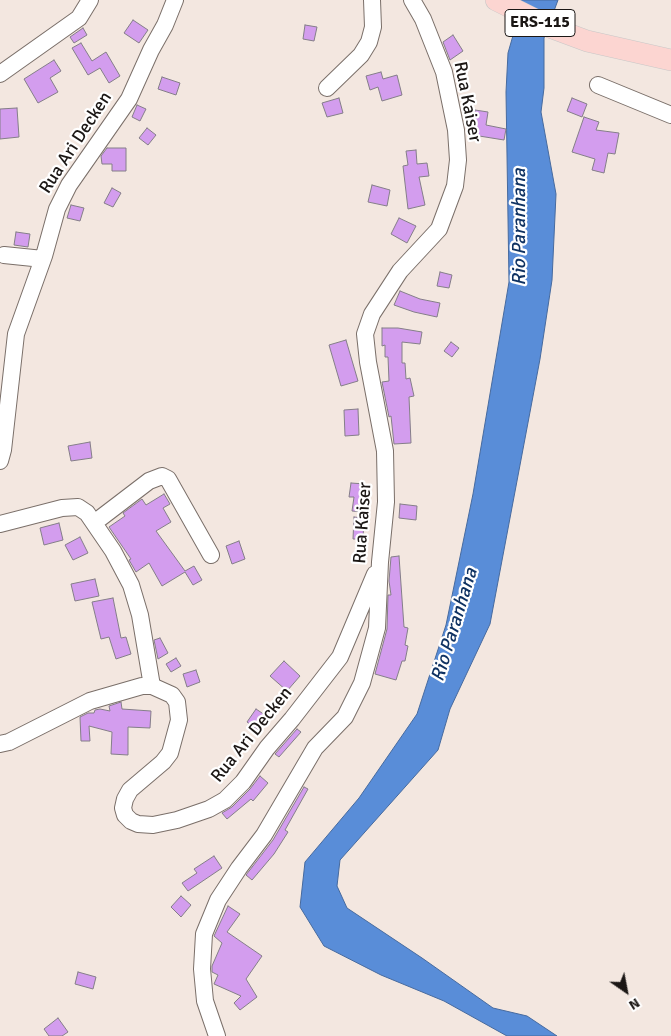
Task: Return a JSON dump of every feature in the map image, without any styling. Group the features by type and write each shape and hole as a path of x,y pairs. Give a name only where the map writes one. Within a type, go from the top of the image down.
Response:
{"main road":[{"name":"ERS-115","path":"496,0 552,28 587,41 671,60"}],"street":[{"path":"0,74 79,18 90,0"},
{"name":"Rua Ari Decken","path":"0,461 4,443 16,334 43,259 57,209 69,185 129,99 151,50 165,26 175,0"},
{"path":"326,88 361,55 369,42 373,27 372,0"},
{"name":"Rua Kaiser","path":"217,1036 205,1001 202,969 204,934 218,900 264,835 315,748 345,716 362,683 377,628 380,562 386,502 385,451 368,362 365,334 372,314 400,271 440,229 455,186 458,160 456,130 444,72 423,19 412,0"},
{"path":"598,85 671,115"},
{"path":"4,255 43,259"},
{"path":"94,523 148,481 162,476 168,479 211,555"},
{"path":"0,524 62,508 78,507 87,513 113,551 131,585 140,615 152,686 142,686 90,701 9,742 0,744"},
{"name":"Rua Ari Decken","path":"152,686 172,695 177,702 179,720 170,753 163,762 130,790 125,799 123,808 125,815 130,821 138,824 154,824 178,820 209,809 225,800 243,782 266,748 292,719 340,657 380,562"}],"water":[{"name":"Rio Paranhana","path":"517,0 558,0 544,38 544,88 541,112 556,194 552,280 540,359 490,624 450,709 438,750 340,860 337,886 347,908 493,1008 527,1016 557,1036 507,1036 444,1001 381,975 324,946 300,907 305,862 359,798 417,714 446,625 473,494 509,282 506,92 508,53 514,32"}],"building":[{"path":"133,20 148,30 139,43 124,33"},
{"path":"305,25 317,27 314,41 303,39"},
{"path":"83,28 87,35 74,43 70,37"},
{"path":"453,35 463,51 450,60 443,42"},
{"path":"81,43 92,61 106,52 120,76 109,83 100,68 88,75 72,48"},
{"path":"54,60 61,71 50,78 58,92 38,103 24,79"},
{"path":"381,72 383,79 397,75 402,95 382,101 378,87 370,90 366,76"},
{"path":"162,77 180,83 176,95 158,89"},
{"path":"339,98 343,113 327,117 322,103"},
{"path":"572,98 587,104 582,117 567,111"},
{"path":"137,105 146,109 140,121 132,117"},
{"path":"17,108 19,137 0,139 0,109"},
{"path":"475,110 488,112 486,125 506,129 504,140 473,135"},
{"path":"584,117 599,122 596,130 619,133 615,154 608,153 604,173 592,170 595,159 572,152"},
{"path":"147,128 156,135 148,145 139,138"},
{"path":"107,148 126,148 126,171 112,171 112,164 102,164 101,156"},
{"path":"416,150 417,164 427,163 429,176 419,177 425,205 408,209 403,166 408,165 406,151"},
{"path":"372,185 390,190 387,206 368,202"},
{"path":"112,188 121,193 113,207 104,203"},
{"path":"71,205 84,208 80,221 67,218"},
{"path":"399,218 416,226 407,243 391,234"},
{"path":"16,232 30,234 28,247 14,245"},
{"path":"440,272 452,275 449,288 437,286"},
{"path":"400,291 420,299 440,303 437,317 394,305"},
{"path":"382,328 398,328 422,332 420,344 402,342 402,363 405,363 406,379 410,378 414,396 409,397 411,443 394,444 391,416 389,417 382,382 389,381 388,357 385,357 385,345 382,346"},
{"path":"346,340 358,381 341,386 329,345"},
{"path":"451,342 459,348 452,357 444,351"},
{"path":"358,409 359,435 345,436 344,410"},
{"path":"90,442 92,458 71,461 68,446"},
{"path":"351,483 365,484 362,512 352,511 354,497 349,497"},
{"path":"164,494 170,504 163,508 171,522 156,531 185,571 194,566 202,580 193,585 185,572 162,586 149,563 136,572 129,560 131,559 109,527 125,516 123,513 142,499 146,505"},
{"path":"400,504 417,506 416,520 399,518"},
{"path":"354,517 364,518 363,539 353,539"},
{"path":"59,523 63,540 44,545 40,528"},
{"path":"80,537 88,553 73,560 65,545"},
{"path":"239,541 245,559 232,564 226,546"},
{"path":"399,556 404,627 408,628 405,645 408,646 405,661 402,661 396,680 375,674 387,629 388,595 391,595 389,581 391,557"},
{"path":"95,579 99,596 75,601 71,584"},
{"path":"113,598 121,638 126,637 131,654 116,659 109,637 101,639 92,602"},
{"path":"160,638 168,653 158,659 154,640"},
{"path":"176,658 181,666 171,672 166,664"},
{"path":"284,661 300,676 287,691 270,676"},
{"path":"196,670 200,682 187,687 183,674"},
{"path":"121,702 122,709 151,711 150,728 128,727 128,755 111,754 112,732 89,726 90,741 81,741 80,717 100,709 110,711 109,706"},
{"path":"256,709 268,717 258,730 247,722"},
{"path":"297,729 301,732 279,757 275,754"},
{"path":"260,776 268,783 253,801 251,799 227,819 222,813 232,807"},
{"path":"304,787 308,789 285,830 288,832 274,854 252,880 246,875 273,840"},
{"path":"214,856 222,868 188,891 182,883 197,873 194,869"},
{"path":"181,896 191,905 181,917 171,907"},
{"path":"228,906 240,914 227,932 262,956 246,979 257,997 240,1010 234,1003 241,996 214,984 218,975 212,972 212,966 222,943 214,936"},
{"path":"78,972 96,977 93,989 75,984"},
{"path":"58,1018 68,1032 62,1036 49,1036 44,1029"}]}
